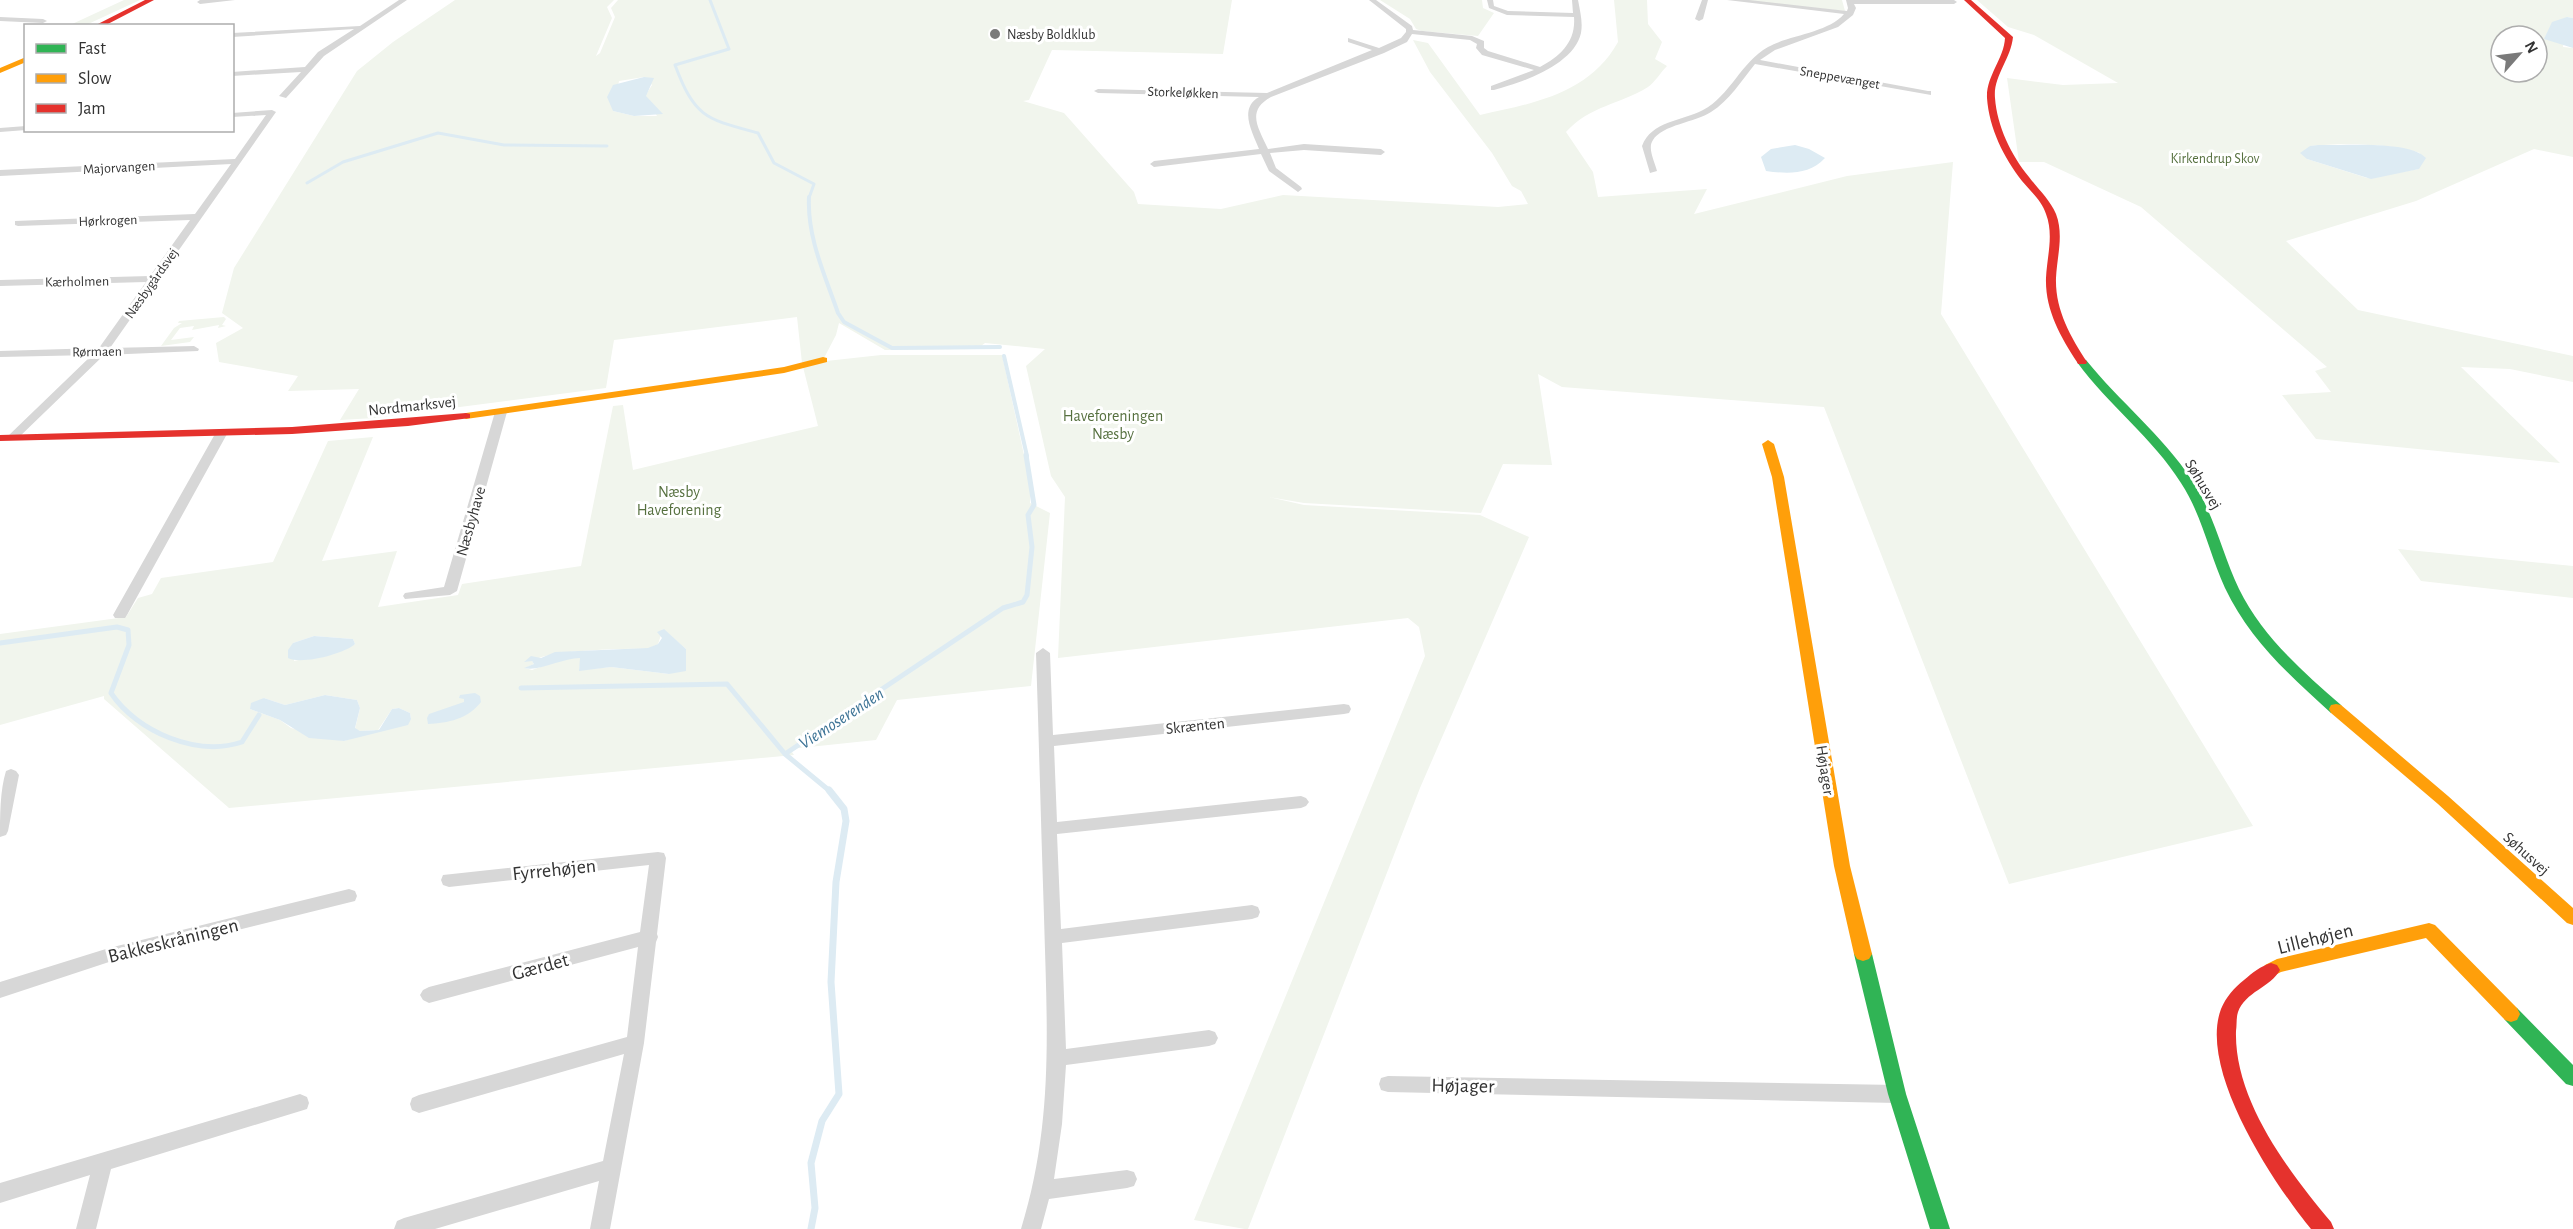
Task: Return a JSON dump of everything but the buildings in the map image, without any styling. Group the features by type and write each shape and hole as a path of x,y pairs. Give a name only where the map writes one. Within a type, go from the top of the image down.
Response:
{"street":[{"path":"101,24 151,0"},
{"path":"200,2 232,0"},
{"path":"283,96 306,69 359,27 404,0"},
{"path":"1372,0 1403,21 1410,32 1472,38 1481,43 1480,48 1485,53 1541,70"},
{"path":"1490,0 1491,7 1500,11 1577,15"},
{"path":"1494,88 1541,70 1569,47 1576,37 1575,0"},
{"path":"1699,19 1705,0"},
{"path":"1730,0 1850,13"},
{"path":"1850,13 1850,1 1961,1"},
{"name":"Søhusvej","path":"1961,1 2009,37 2008,50 1991,80 1991,99 2013,162 2052,216 2054,240 2049,294 2056,319 2072,349 2091,377 2164,452 2185,479 2205,514 2235,594 2253,624 2326,699 2466,820 2573,918"},
{"path":"1653,171 1646,146 1649,138 1658,130 1706,112 1719,103 1752,61 1772,48 1835,25 1850,13"},
{"path":"0,19 43,21"},
{"path":"234,35 359,27"},
{"name":"Storkeløkken","path":"1098,91 1268,95 1398,44 1410,32"},
{"path":"1351,40 1381,51"},
{"path":"0,71 24,60"},
{"name":"Sneppevænget","path":"1752,61 1928,93"},
{"path":"234,74 306,69"},
{"path":"1268,95 1256,102 1252,111 1252,122 1272,169 1298,189"},
{"name":"Næsbygårdsvej","path":"6,438 102,351 272,112 234,115"},
{"path":"0,130 24,128"},
{"path":"1154,164 1304,147 1381,152"},
{"name":"Majorvangen","path":"0,173 237,161"},
{"name":"Hørkrogen","path":"18,223 198,217"},
{"name":"Kærholmen","path":"0,283 154,279"},
{"name":"Rørmaen","path":"0,354 194,349"},
{"name":"Nordmarksvej","path":"6,438 221,434 367,427 501,412 784,370 823,360"},
{"name":"Næsbyhave","path":"410,596 450,591 501,412"},
{"path":"120,615 221,434"},
{"name":"Højager","path":"1768,444 1778,477 1842,866 1897,1094 1940,1229"},
{"path":"1031,1229 1044,1190 1054,1125 1057,1058 1043,653"},
{"name":"Skrænten","path":"1046,741 1344,709"},
{"path":"0,831 11,775"},
{"path":"1049,829 1301,802"},
{"name":"Fyrrehøjen","path":"449,880 658,858 650,937"},
{"name":"Bakkeskråningen","path":"0,990 109,956 349,896"},
{"path":"1053,937 1252,912"},
{"name":"Lillehøjen","path":"2324,1229 2305,1208 2265,1147 2240,1099 2228,1048 2228,1014 2248,985 2277,966 2429,930 2573,1078"},
{"path":"600,1229 635,1043 650,937"},
{"name":"Gærdet","path":"429,995 650,937"},
{"path":"1057,1058 1209,1038"},
{"path":"419,1104 635,1043"},
{"name":"Højager","path":"1388,1084 1897,1094"},
{"path":"0,1194 300,1103"},
{"path":"86,1229 103,1161"},
{"path":"404,1228 612,1168"},
{"path":"1044,1190 1127,1179"}],"green space":[{"path":"124,0 140,0 88,24 72,24"},
{"path":"455,0 614,0 607,7 612,18 596,56 600,53 615,17 611,8 618,0 1232,0 1223,54 1052,50 1029,100 1023,101 1064,113 1134,192 1138,204 1221,209 1283,195 1498,207 1528,204 1521,191 1512,186 1492,153 1430,72 1413,40 1428,43 1480,115 1558,94 1592,74 1606,60 1618,42 1614,0 1647,0 1648,24 1662,42 1655,59 1667,66 1648,87 1585,116 1566,132 1593,172 1598,197 1707,189 1694,214 1847,176 1953,162 1941,314 2253,826 2009,884 1824,407 1562,387 1538,374 1552,465 1503,464 1481,513 1304,503 1269,497 1304,505 1480,515 1529,537 1420,788 1248,1229 1245,1229 1194,1220 1425,656 1419,627 1408,618 1058,658 1065,497 1051,476 1026,366 1045,349 985,343 977,349 885,350 839,323 836,335 824,358 808,363 881,355 1002,355 1030,482 1030,503 1050,513 1031,686 897,700 876,740 790,749 794,755 229,808 104,699 104,696 0,725 0,634 126,617 138,598 152,594 161,578 273,562 328,441 373,437 322,561 397,551 378,607 458,595 462,584 581,566 613,406 623,405 633,470 818,426 802,363 797,317 614,340 606,388 375,418 340,420 359,389 288,391 298,376 219,362 216,343 243,328 222,313 234,268 357,71 393,42","holes":["644,77 652,85 645,96 657,116 634,116 613,111 619,81","663,629 686,649 669,674 611,667 579,670 581,658 565,658 532,670 525,668 534,664 532,661 554,654 606,649 648,649 658,644","314,636 353,639 355,644 344,650 294,661 293,643","325,695 357,700 360,708 355,729 377,730 344,741 291,728 280,720 250,709 264,698 285,705","399,708 410,713 411,719 378,730 392,709"]},
{"path":"1380,0 1482,0 1483,8 1494,13 1478,36 1422,31 1416,29 1410,19"},
{"path":"1736,0 1842,0 1845,11"},
{"name":"Kirkendrup Skov","path":"1977,0 2573,0 2573,18 2567,17 2563,47 2573,48 2573,157 2534,149 2416,201 2286,241 2358,310 2573,356 2573,382 2510,369 2461,367 2560,463 2316,439 2282,395 2331,392 2315,371 2327,367 2141,207 2044,162 2019,162 2007,78 2063,85 2118,83 2034,35 2008,27","holes":["2336,144 2395,147 2420,153 2419,169 2367,178 2307,159 2310,146"]},
{"path":"224,317 226,319 222,325 226,326 218,328 219,325 192,330 194,326 180,328 171,340 194,337 190,342 161,346 174,328 182,323 178,323 179,321"},
{"path":"2398,549 2573,566 2573,598 2421,581"}],"shaded area":[{"path":"2567,17 2573,18 2573,48 2549,41 2549,28 2552,22"},
{"path":"644,77 654,78 646,96 663,114 634,116 613,111 607,97 613,85"},
{"path":"1795,145 1809,149 1825,158 1812,168 1798,172 1766,171 1761,157 1771,149"},
{"path":"2310,146 2391,146 2418,152 2426,158 2419,169 2371,179 2307,159 2300,153"},
{"path":"664,629 686,649 686,671 669,674 611,667 579,671 580,658 537,668 524,668 534,664 532,661 524,662 531,656 541,658 555,652 648,648 658,644 662,638 657,632"},
{"path":"314,636 353,639 355,644 322,657 302,660 288,658 288,650 293,643"},
{"path":"475,693 480,696 481,702 464,716 443,723 428,724 429,714 464,702 464,699 459,698 460,695"},
{"path":"325,695 357,700 360,708 355,728 360,731 379,730 392,709 399,708 410,713 411,719 408,725 344,741 309,738 280,720 250,709 251,703 264,698 285,705"}],"waterway":[{"name":"Viemoserenden","path":"710,0 729,49 675,65 682,83 696,106 704,114 726,124 758,133 774,163 814,184 809,198"},
{"path":"307,183 343,162 438,133 504,145 607,146"},
{"name":"Viemoserenden","path":"809,198 814,242 838,313 844,322 892,348 1000,347"},
{"name":"Viemoserenden","path":"1004,356 1027,456"},
{"name":"Viemoserenden","path":"785,754 1003,608 1023,602 1027,595 1032,547 1028,515 1034,505 1026,455"},
{"path":"0,643 117,627 128,630 129,645 111,693 122,707 152,730 188,743 225,746 242,742 259,715"},
{"path":"521,688 727,684 785,754"},
{"name":"Viemoserenden","path":"785,754 830,791"},
{"name":"Viemoserenden","path":"811,1229 815,1208 811,1163 822,1121 839,1094 831,982 836,882 846,821 844,809 830,791"}],"traffic: fast":[{"path":"2082,362 2107,392 2161,448 2185,479 2206,518 2232,588 2252,623 2292,669 2336,709"},
{"path":"1863,954 1897,1094 1940,1229"},
{"path":"2511,1014 2573,1078"}],"traffic: slow":[{"path":"0,71 24,60"},
{"path":"466,416 784,370 823,360"},
{"path":"1768,444 1778,477 1842,866 1863,954"},
{"path":"2336,709 2443,800 2573,918"},
{"path":"2271,970 2277,966 2429,930 2511,1014"}],"traffic: jam":[{"path":"101,24 151,0"},
{"path":"1967,0 2009,37 2006,52 1991,89 1993,108 2008,152 2051,214 2055,229 2051,278 2053,301 2059,322 2082,362"},
{"path":"0,438 292,431 466,416"},
{"path":"2271,970 2245,990 2230,1009 2227,1042 2232,1071 2255,1130 2289,1185 2324,1229"}],"place":[{"name":"Næsby Boldklub","path":"995,34"}],"park label":[{"name":"Haveforeningen Næsby","path":"1113,424"},
{"name":"Næsby Haveforening","path":"679,500"}]}
